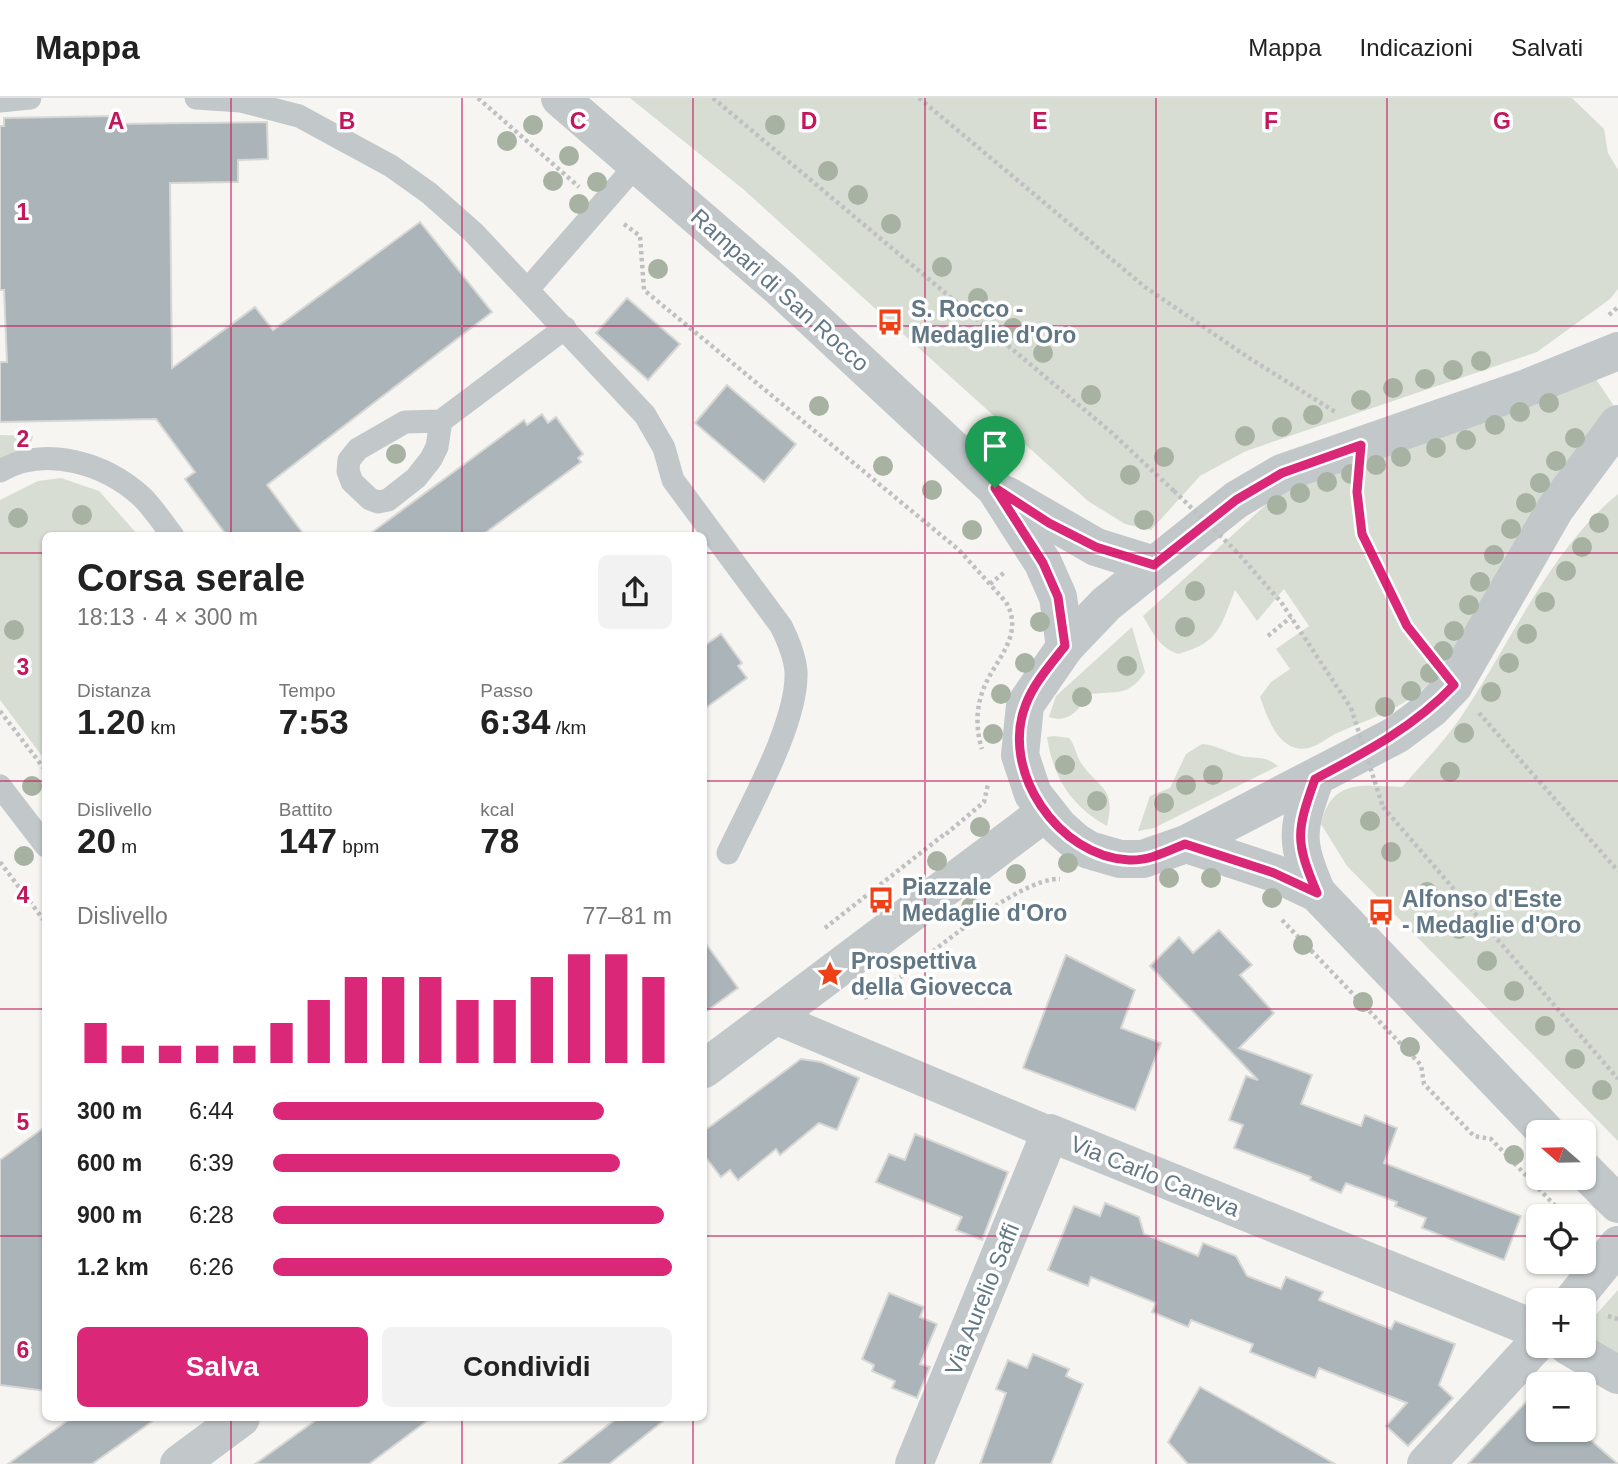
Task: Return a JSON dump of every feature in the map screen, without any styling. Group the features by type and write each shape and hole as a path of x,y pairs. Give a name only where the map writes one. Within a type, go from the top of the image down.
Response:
{"street":[{"name":"Rampari di San Rocco","path":"560,98 860,361 995,488 1049,523 1096,547 1154,565"},
{"path":"1618,351 1524,390 1282,473 1236,500 1106,604 1065,646 1033,689 1021,720 1020,755 1033,794 1076,842 1089,850 1120,859 1143,859 1185,844 1396,735 1431,709 1454,685 1555,509 1618,424"},
{"name":"Rampari di San Rocco","path":"995,488 1043,563 1058,597 1065,646"},
{"path":"1315,779 1301,817 1299,838 1305,865 1317,893 1535,1120"},
{"path":"707,1067 1046,811"},
{"path":"1185,844 1274,873 1317,893"},
{"name":"Via Carlo Caneva","path":"773,1017 1050,1133 1526,1325"},
{"name":"Via Aurelio Saffi","path":"914,1464 1050,1133"},
{"path":"1596,1182 1618,1204"},
{"path":"1583,1288 1618,1245"},
{"path":"1426,1464 1526,1355"},
{"path":"1588,1358 1618,1375"},
{"path":"179,1464 237,1421"}],"lane":[{"path":"0,101 30,98"},
{"path":"196,98 225,99 299,116 391,166 429,193 473,232 645,415 664,448 673,480 781,626 791,647 796,671 795,690 786,725 729,853"},
{"path":"529,289 637,164"},
{"path":"441,421 565,328"},
{"path":"0,471 24,461 46,457 99,468 141,496 170,532"},
{"path":"0,786 42,841"}],"path":[{"path":"478,98 639,236 644,290 959,550 1006,603 1010,610 1012,634 986,684 978,709 978,735 984,758"},
{"path":"713,98 1111,432 1235,550 1281,602 1352,708 1383,807 1618,1079"},
{"path":"919,98 1145,287 1249,358 1354,423 1361,445 1357,492 1362,534 1407,626 1454,685 1618,871"},
{"path":"1268,636 1291,617"},
{"path":"0,711 42,766"},
{"path":"989,779 984,802 946,834 1000,904"},
{"path":"0,862 42,918"},
{"path":"1282,920 1421,1065 1424,1084 1474,1136 1491,1139 1553,1204"}],"shaded area":[{"path":"630,98 1572,98 1604,129 1608,153 1618,170 1618,289 1610,299 1537,352 1246,451 1200,476 1151,530 1125,524 1088,501 743,189"},
{"path":"1594,376 1614,406 1581,449 1437,675 1402,704 1307,748 1296,748 1282,740 1269,720 1260,697 1271,682 1290,669 1276,649 1309,626 1284,589 1257,621 1235,590 1217,631 1192,650 1178,654 1153,634 1143,616 1279,493"},
{"path":"0,435 33,436 29,451 0,461"},
{"path":"61,478 99,491 135,532 42,532 42,756 0,700 0,500 38,481"},
{"path":"1618,494 1618,1141 1347,866 1321,824 1326,809 1341,792 1362,786 1402,787 1461,717 1532,599 1572,542 1594,516"},
{"path":"1132,627 1145,672 1139,680 1121,691 1090,694 1068,717 1049,717 1056,696"},
{"path":"1047,737 1069,738 1081,763 1105,790 1110,804 1107,826 1083,809 1066,789 1050,751"},
{"path":"1202,744 1241,756 1262,758 1278,766 1154,828 1138,831 1150,796 1170,788 1186,754"},
{"path":"1618,1290 1618,1364 1596,1350 1596,1315"}],"building":[{"path":"115,116 115,124 267,122 268,159 238,160 238,182 170,183 172,368 255,307 273,330 420,222 492,312 267,485 302,532 224,532 185,479 195,472 156,419 0,422 0,362 7,362 4,290 0,290 0,126 4,126 4,118"},
{"path":"627,298 680,344 648,380 596,333"},
{"path":"727,385 796,444 764,482 695,423"},
{"path":"542,414 548,423 556,417 583,454 578,458 581,462 486,532 372,532 524,420 527,425"},
{"path":"721,634 742,663 738,666 747,678 707,707 707,644"},
{"path":"1219,930 1252,965 1240,975 1274,1013 1239,1048 1312,1075 1301,1104 1361,1126 1365,1115 1397,1128 1384,1163 1521,1216 1504,1260 1422,1228 1426,1218 1395,1206 1397,1202 1346,1183 1341,1193 1310,1180 1311,1177 1234,1148 1243,1125 1229,1120 1246,1076 1258,1080 1150,966 1179,937 1193,953"},
{"path":"707,945 738,988 707,1011"},
{"path":"1066,955 1135,990 1121,1028 1161,1043 1135,1110 1023,1068"},
{"path":"801,1059 821,1062 859,1078 837,1130 819,1123 780,1155 776,1149 738,1180 730,1170 721,1177 707,1159 707,1129"},
{"path":"42,1129 42,1390 0,1385 0,1160"},
{"path":"915,1134 1008,1172 982,1240 956,1230 962,1217 876,1182 889,1154 905,1160"},
{"path":"1105,1203 1139,1217 1144,1234 1198,1256 1203,1243 1236,1256 1247,1276 1281,1289 1286,1277 1323,1292 1319,1300 1391,1329 1395,1321 1455,1344 1439,1385 1453,1398 1408,1446 1386,1426 1407,1403 1319,1368 1315,1378 1250,1352 1253,1344 1191,1320 1188,1327 1152,1312 1156,1303 1091,1277 1088,1286 1048,1270 1074,1206 1100,1216"},
{"path":"889,1293 924,1307 920,1317 937,1324 920,1364 930,1367 917,1398 892,1388 895,1381 872,1371 874,1365 862,1359"},
{"path":"1033,1354 1069,1369 1066,1376 1083,1384 1051,1464 980,1464 1006,1393 996,1389 1008,1360 1027,1368"},
{"path":"1200,1387 1335,1464 1188,1464 1168,1442"},
{"path":"1526,1402 1526,1442 1593,1442 1618,1464 1468,1464"},
{"path":"67,1421 153,1421 92,1464 8,1464"},
{"path":"315,1421 427,1421 369,1464 255,1464"},
{"path":"613,1421 663,1421 609,1464 559,1464"}],"place":[{"name":"S. Rocco - Medaglie d'Oro","path":"890,322"},
{"name":"Piazzale Medaglie d'Oro","path":"881,900"},
{"name":"Alfonso d'Este - Medaglie d'Oro","path":"1381,912"},
{"name":"Prospettiva della Giovecca","path":"830,974"}],"route":[{"path":"1361,445 1357,492 1362,534 1407,626 1454,685 1431,709 1396,735 1315,779 1301,817 1299,838 1305,865 1317,893 1251,864 1185,844 1161,854 1132,860 1089,850 1059,827 1046,811 1033,794 1025,775 1020,755 1020,732 1025,705 1033,689 1065,646 1058,597 1043,563 995,488 1049,523 1096,547 1154,565 1236,500 1282,473 1361,445"}]}
